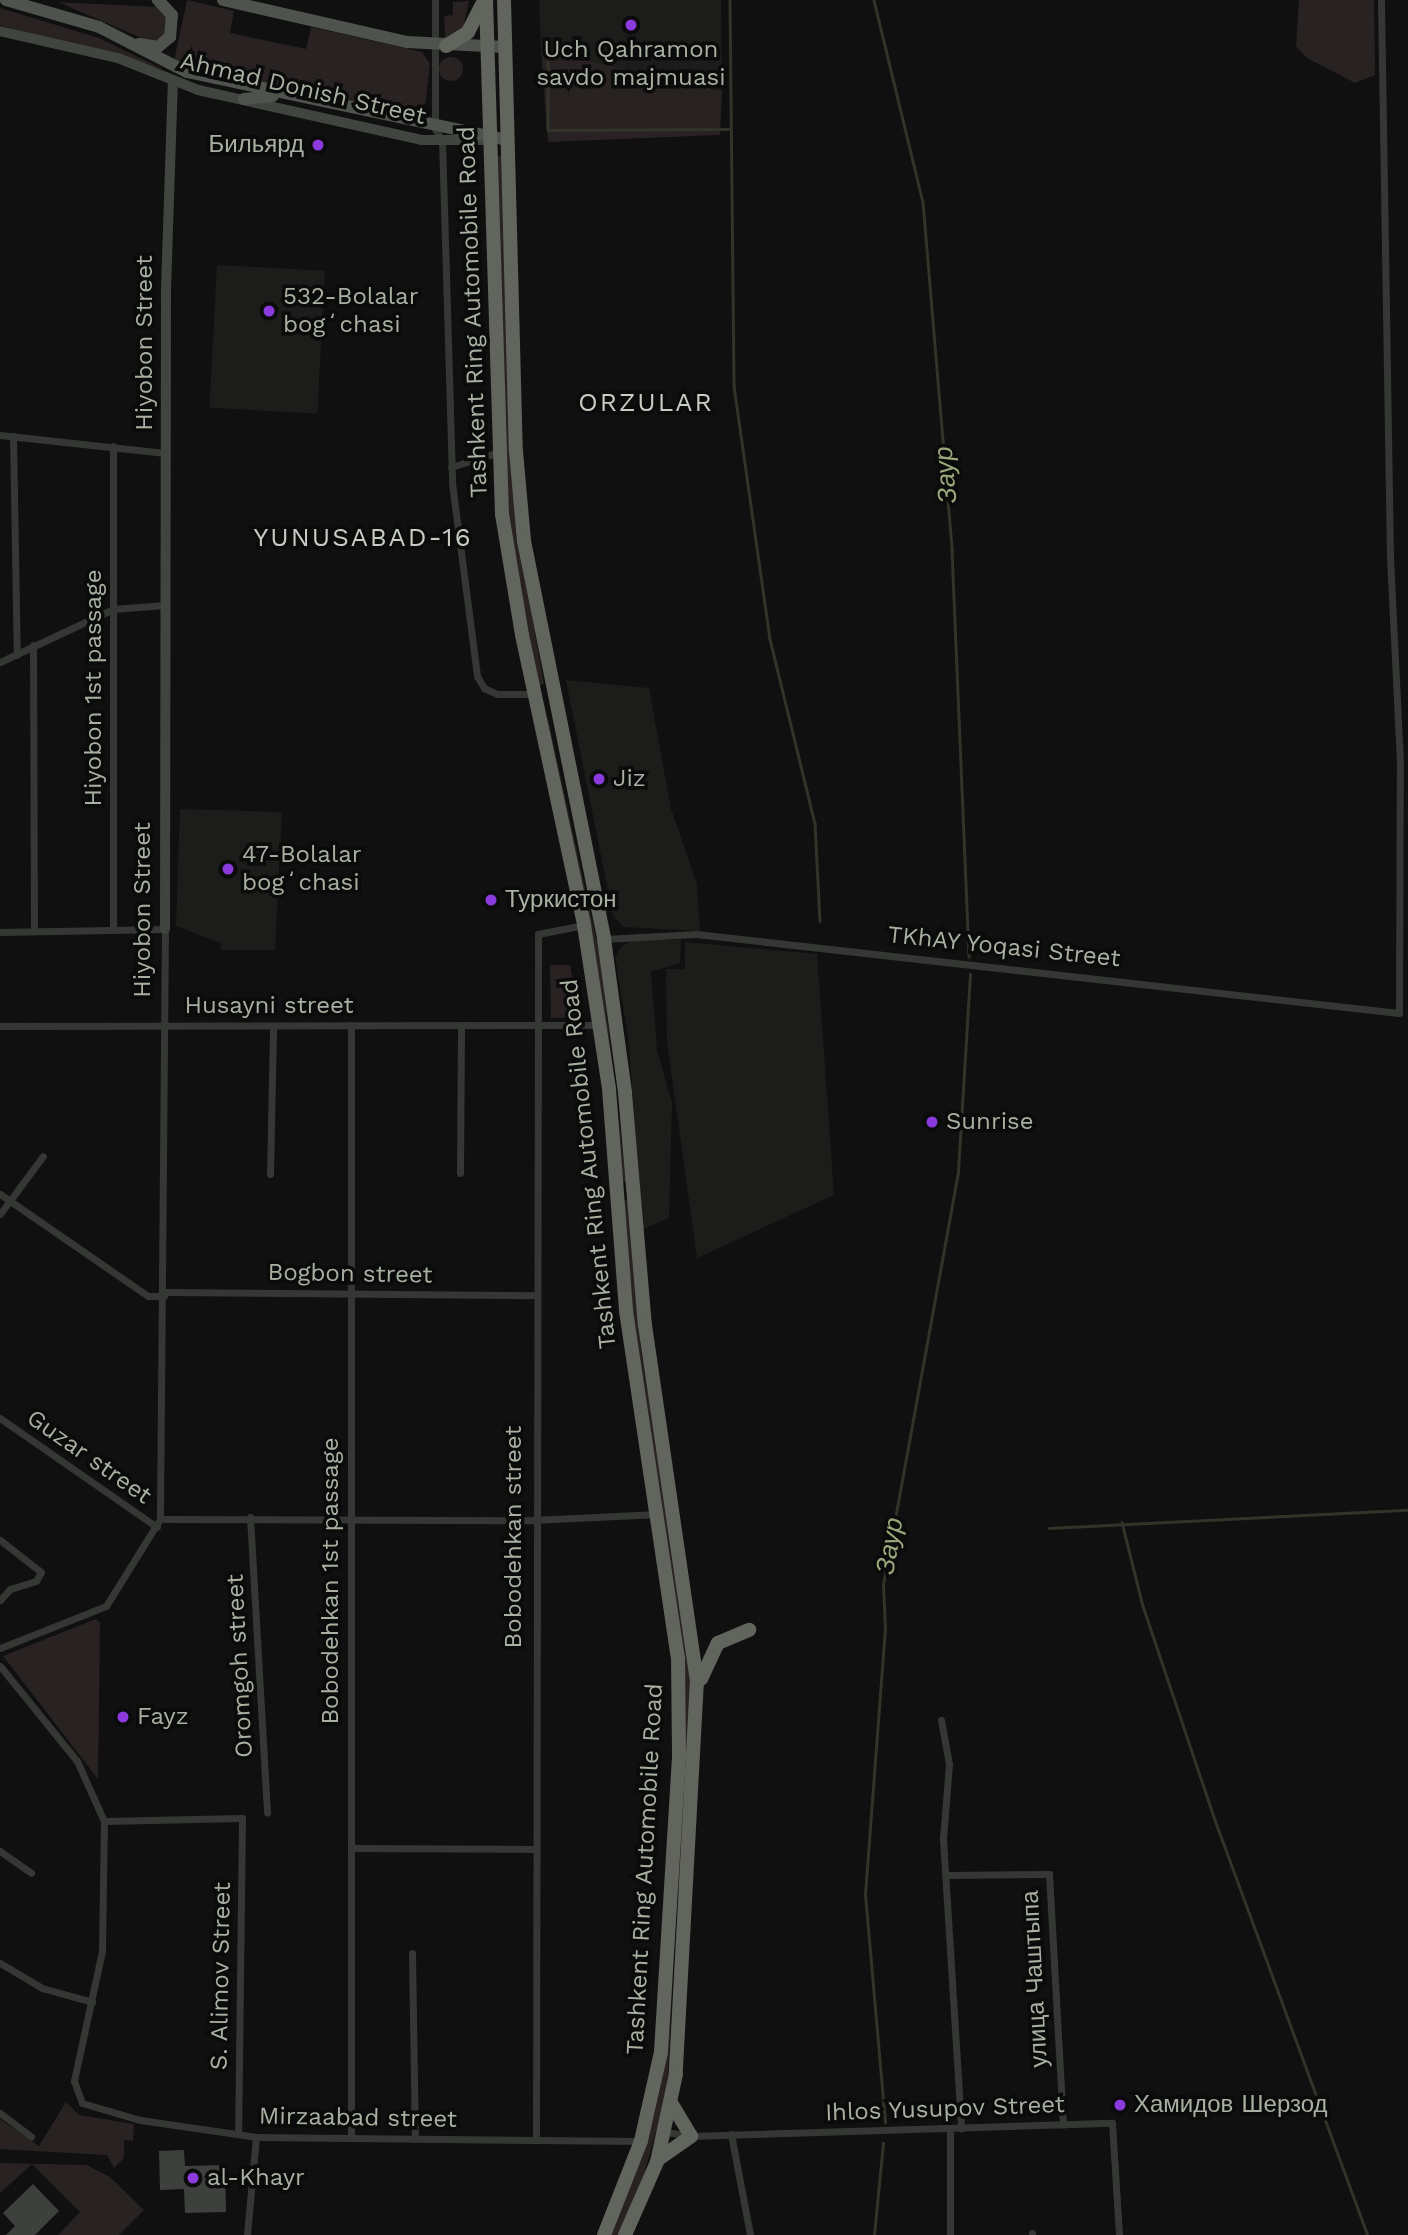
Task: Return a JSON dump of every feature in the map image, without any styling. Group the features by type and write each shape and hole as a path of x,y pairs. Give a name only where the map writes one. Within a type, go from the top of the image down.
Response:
{"highway":[{"path":"440,46 471,29 484,0"},
{"name":"Tashkent Ring Automobile Road","path":"484,0 499,452 506,544 584,925 599,1025 617,1188 626,1311 674,1609 680,1708 671,1902 660,2052 641,2141 604,2235"},
{"name":"Tashkent Ring Automobile Road","path":"505,0 518,481 552,691 604,939 635,1187 645,1325 692,1625 697,1698 688,1903 671,2103 657,2162 625,2235"},
{"path":"535,694 552,691"},
{"path":"617,1188 635,1187"},
{"path":"697,1698 713,1648 729,1635 749,1630"},
{"path":"671,1902 688,1903"},
{"path":"657,2162 691,2136 671,2103"}],"main road":[{"name":"Ahmad Donish Street","path":"6,0 77,19 139,44 172,67 437,136 508,141"},
{"name":"Ahmad Donish Street","path":"139,44 158,47 170,37 172,15 158,0"},
{"path":"223,0 440,46 506,47"},
{"path":"244,99 284,95"}],"street":[{"path":"435,0 440,46 437,136 452,467 478,680 502,695 535,694"},
{"name":"TKhAY Yoqasi Street","path":"604,939 696,934 1399,1013 1400,762 1390,557 1381,0"},
{"name":"Ahmad Donish Street","path":"0,31 118,58 173,83 437,136"},
{"name":"Hiyobon Street","path":"158,1523 164,1294 165,453 173,83"},
{"path":"0,435 165,453"},
{"path":"13,436 17,656"},
{"name":"Hiyobon 1st passage","path":"113,446 113,930"},
{"path":"452,467 499,452"},
{"path":"0,662 113,609 165,605"},
{"path":"33,645 34,931"},
{"name":"Bobodehkan street","path":"536,2140 533,1520 538,934 584,925"},
{"path":"0,932 165,929"},
{"name":"Bobodehkan 1st passage","path":"351,1025 351,2138"},
{"path":"460,1173 461,1025"},
{"name":"Husayni street","path":"0,1026 599,1025"},
{"path":"271,1174 273,1026"},
{"path":"0,1214 43,1156"},
{"name":"Bogbon street","path":"0,1194 148,1296 349,1293 536,1295"},
{"name":"Guzar street","path":"0,1418 158,1523 250,1517 533,1520 658,1514"},
{"name":"Oromgoh street","path":"250,1517 267,1813"},
{"path":"0,1648 106,1606 158,1523"},
{"path":"0,1540 41,1572 36,1581 9,1589 0,1600"},
{"path":"0,1666 83,1770 104,1821 106,1903 92,2003 42,1988 0,1963"},
{"path":"941,1720 950,1764 946,1875 961,2128"},
{"name":"S. Alimov Street","path":"104,1821 242,1818 238,2134"},
{"path":"351,1848 534,1849"},
{"path":"0,1851 32,1873"},
{"name":"улица Чаштыпа","path":"946,1875 1049,1874 1063,2125"},
{"path":"412,1953 415,2139"},
{"name":"Mirzaabad street","path":"92,2003 74,2081 78,2099 94,2109 140,2120 256,2137 641,2141"},
{"path":"0,2113 32,2136"},
{"name":"Ihlos Yusupov Street","path":"666,2132 691,2136 1112,2123 1116,2128 1119,2235"},
{"path":"950,2128 950,2235"},
{"path":"731,2134 750,2235"},
{"path":"247,2235 256,2137"}],"shaded area":[{"path":"187,0 234,11 230,33 306,49 311,27 422,52 430,64 424,115 194,70 174,61"},
{"name":"Uch Qahramon savdo majmuasi","path":"539,0 721,0 722,91 541,50"},
{"path":"1299,0 1374,0 1375,75 1355,83 1307,58 1296,46"},
{"path":"469,1 463,30 445,39 444,16 453,15 453,2"},
{"path":"58,2 158,7 166,16 164,37 153,43"},
{"path":"0,8 99,38 165,70 0,25"},
{"path":"541,50 722,91 720,135 548,142"},
{"path":"451,57 460,60 463,69 460,78 451,81 442,78 439,69 442,60"},
{"path":"496,156 503,156 515,517 544,684 538,686 508,518"},
{"name":"532-Bolalar bogʻchasi","path":"217,265 325,271 317,413 210,408"},
{"path":"566,680 649,688 671,809 697,884 700,931 624,927 613,916"},
{"path":"546,710 600,956 626,1182 621,1182"},
{"name":"47-Bolalar bogʻchasi","path":"180,809 282,812 275,950 221,950 221,943 176,926"},
{"path":"634,940 681,940 680,963 651,972 657,1050 672,1102 669,1218 643,1229 628,1036 615,957 622,946"},
{"path":"685,942 817,954 834,1195 697,1258 667,1042 666,969 685,969"},
{"path":"550,965 570,965 579,1017 551,1018"},
{"path":"628,1200 641,1351 687,1631 692,1717 682,1889 676,1889 680,1630 635,1352 622,1201"},
{"path":"96,1619 100,1623 98,1779 3,1656"},
{"path":"676,1914 667,2092 643,2178 618,2235 610,2235 646,2148 660,2090"},
{"path":"66,2102 79,2115 134,2124 133,2141 124,2140 124,2158 114,2168 107,2155 0,2149 0,2119 39,2146"},
{"path":"0,2163 87,2165 110,2177 144,2210 119,2235 58,2235 80,2212 32,2164 0,2193"}],"building":[{"name":"al-Khayr","path":"184,2150 185,2166 225,2165 226,2212 185,2213 184,2189 160,2190 159,2151"},
{"path":"33,2184 59,2211 35,2235 6,2235 15,2226 3,2213"}],"waterway":[{"path":"730,0 734,386 770,639 815,823 820,921"},
{"name":"Заур","path":"874,0 923,202 952,550 969,957"},
{"path":"548,62 548,130 728,129"},
{"name":"Заур","path":"885,2123 865,1894 885,1629 883,1585 958,1171 970,974"},
{"path":"1049,1528 1408,1510"},
{"path":"1122,1522 1143,1606 1215,1820 1368,2235"},
{"name":"Заур","path":"874,2235 883,2143"}],"place":[{"name":"Uch Qahramon savdo majmuasi","path":"631,25"},
{"name":"Бильярд","path":"318,145"},
{"name":"532-Bolalar bogʻchasi","path":"269,311"},
{"name":"Jiz","path":"599,779"},
{"name":"47-Bolalar bogʻchasi","path":"228,869"},
{"name":"Туркистон","path":"491,900"},
{"name":"Sunrise","path":"932,1122"},
{"name":"Fayz","path":"123,1717"},
{"name":"Хамидов Шерзод","path":"1120,2105"},
{"name":"al-Khayr","path":"193,2178"}],"district":[{"name":"ORZULAR","path":"646,403"},
{"name":"YUNUSABAD-16","path":"363,538"}]}
